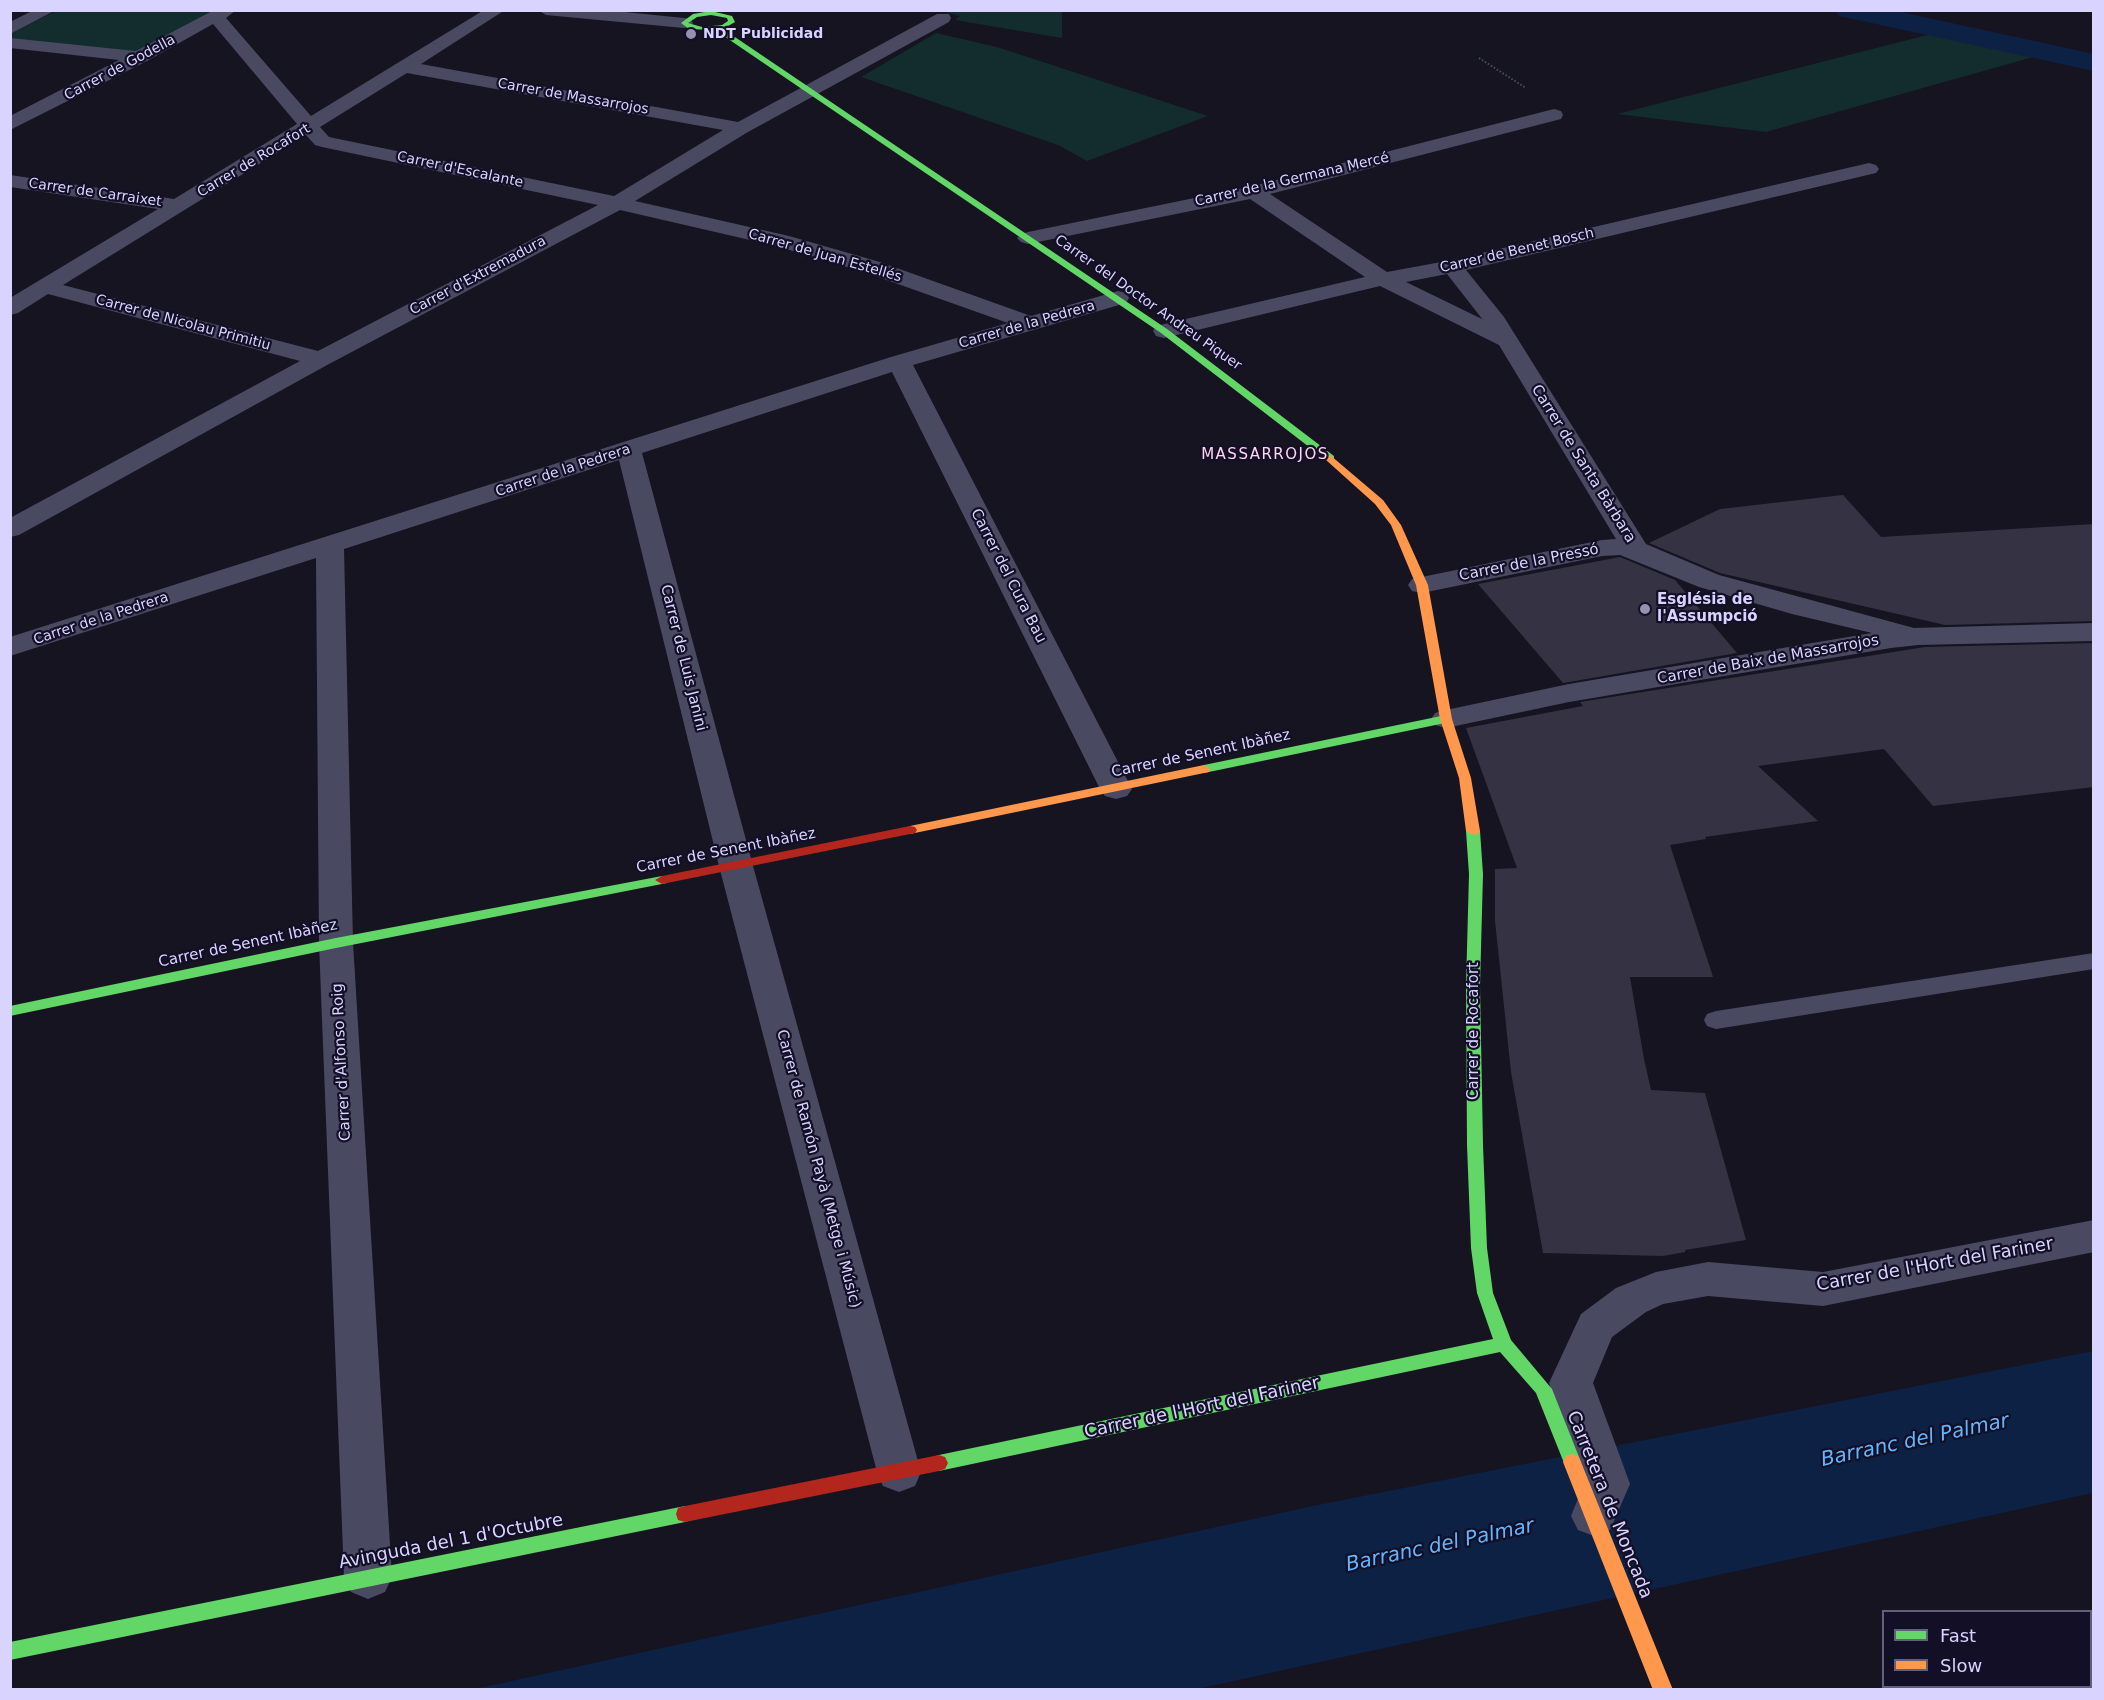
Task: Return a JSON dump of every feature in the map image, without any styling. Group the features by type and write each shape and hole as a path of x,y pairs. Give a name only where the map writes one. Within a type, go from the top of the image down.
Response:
{"street":[{"path":"10,29 48,10"},
{"name":"Carrer de Rocafort","path":"10,308 311,126 497,10"},
{"path":"546,10 684,23 695,29 717,28 729,25 732,20 725,15 700,12 689,17 684,23"},
{"name":"Carrer de Godella","path":"10,124 222,14"},
{"name":"Carrer d'Escalante","path":"222,14 322,141 617,203"},
{"name":"Carrer d'Extremadura","path":"10,529 321,359 617,203 741,128 943,18"},
{"name":"Carrer del Doctor Andreu Piquer","path":"717,28 1118,298 1345,469 1379,502 1396,525 1422,585 1446,719"},
{"path":"10,43 141,57"},
{"name":"Carrer de Massarrojos","path":"405,67 741,128"},
{"name":"Carrer de la Germana Mercé","path":"1028,238 1254,192 1554,115"},
{"name":"Carrer de Benet Bosch","path":"1164,331 1383,279 1452,267 1869,169"},
{"name":"Carrer de Carraixet","path":"10,181 180,206"},
{"path":"1254,192 1383,279 1508,341"},
{"name":"Carrer de Juan Estellés","path":"617,203 781,241 872,267 1029,323"},
{"name":"Carrer de Santa Bàrbara","path":"1452,267 1493,317 1636,550 1709,581 1802,608 1918,636"},
{"name":"Carrer de Nicolau Primitiu","path":"45,287 321,359"},
{"name":"Carrer de la Pedrera","path":"10,647 899,362 1118,298"},
{"name":"Carrer del Cura Bau","path":"899,362 1116,789"},
{"name":"Carrer de Luis Janini","path":"629,450 736,866"},
{"name":"Carrer d'Alfonso Roig","path":"330,546 336,943 368,1577"},
{"name":"Carrer de la Pressó","path":"1422,585 1602,548 1620,547 1636,550"},
{"name":"Carrer de Baix de Massarrojos","path":"1446,719 1569,693 1918,636 2094,632"},
{"name":"Carrer de Rocafort","path":"1446,719 1465,778 1474,840 1476,874 1473,986 1479,1248 1485,1293 1504,1344"},
{"name":"Carrer de Senent Ibàñez","path":"10,1011 336,943 736,866 1116,789 1446,719"},
{"name":"Carrer de Ramón Payà (Metge i Músic)","path":"736,866 899,1472"},
{"name":"Carrer de l'Hort del Fariner","path":"1557,1386 1596,1326 1631,1300 1656,1289 1708,1279 1823,1289 2094,1236"},
{"path":"1504,1344 1557,1386 1607,1484 1594,1516"},
{"name":"Carrer de l'Hort del Fariner","path":"899,1472 1504,1344"},
{"name":"Avinguda del 1 d'Octubre","path":"10,1651 368,1577 899,1472"},
{"name":"Carretera de Moncada","path":"1594,1516 1663,1689"}],"lane":[{"path":"1716,1020 2094,961"}],"path":[{"path":"1479,58 1557,108 1554,115"}],"green space":[{"path":"56,11 221,11 138,55 11,40 11,33"},
{"path":"942,11 1062,11 1062,38 955,20 960,16"},
{"path":"1943,31 2044,54 1766,132 1617,114"},
{"path":"936,33 997,47 1208,116 1087,161 1058,145 861,77"}],"water":[{"name":"Barranc del Palmar","path":"2093,1351 2093,1493 1197,1689 470,1690 1308,1507"}],"building":[{"path":"1843,495 1881,537 2094,524 2094,621 1945,625 1720,573 1649,543 1720,509"},
{"path":"1620,557 1675,580 1737,653 1563,683 1478,584"},
{"path":"2094,643 2094,787 1933,806 1884,749 1758,766 1818,821 1705,837 1706,839 1670,845 1713,977 1630,977 1644,1059 1651,1090 1705,1093 1746,1240 1663,1256 1543,1253 1511,1072 1495,921 1495,869 1517,868 1466,728 1583,706 1580,702 1925,647"}],"waterway":[{"path":"1848,10 2094,63"}],"traffic: fast":[{"path":"711,13 730,17 732,22 724,27 702,29 689,27 684,23 695,15 711,13"},
{"path":"717,28 1164,331 1330,458"},
{"path":"1204,769 1446,719"},
{"path":"1473,831 1476,874 1473,986 1475,1145 1479,1248 1485,1293 1504,1344 1543,1389 1572,1462"},
{"path":"10,1011 336,943 662,880"},
{"path":"939,1463 1504,1344"},
{"path":"10,1651 685,1514"}],"traffic: slow":[{"path":"1330,458 1379,502 1396,525 1422,585 1446,719 1465,778 1473,831"},
{"path":"910,830 1204,769"},
{"path":"1572,1462 1663,1690"}],"traffic: jam":[{"path":"662,880 910,830"},
{"path":"685,1514 939,1463"}],"place":[{"name":"NDT Publicidad","path":"691,34"},
{"name":"Església de l'Assumpció","path":"1645,609"}],"district":[{"name":"MASSARROJOS","path":"1265,455"}]}
